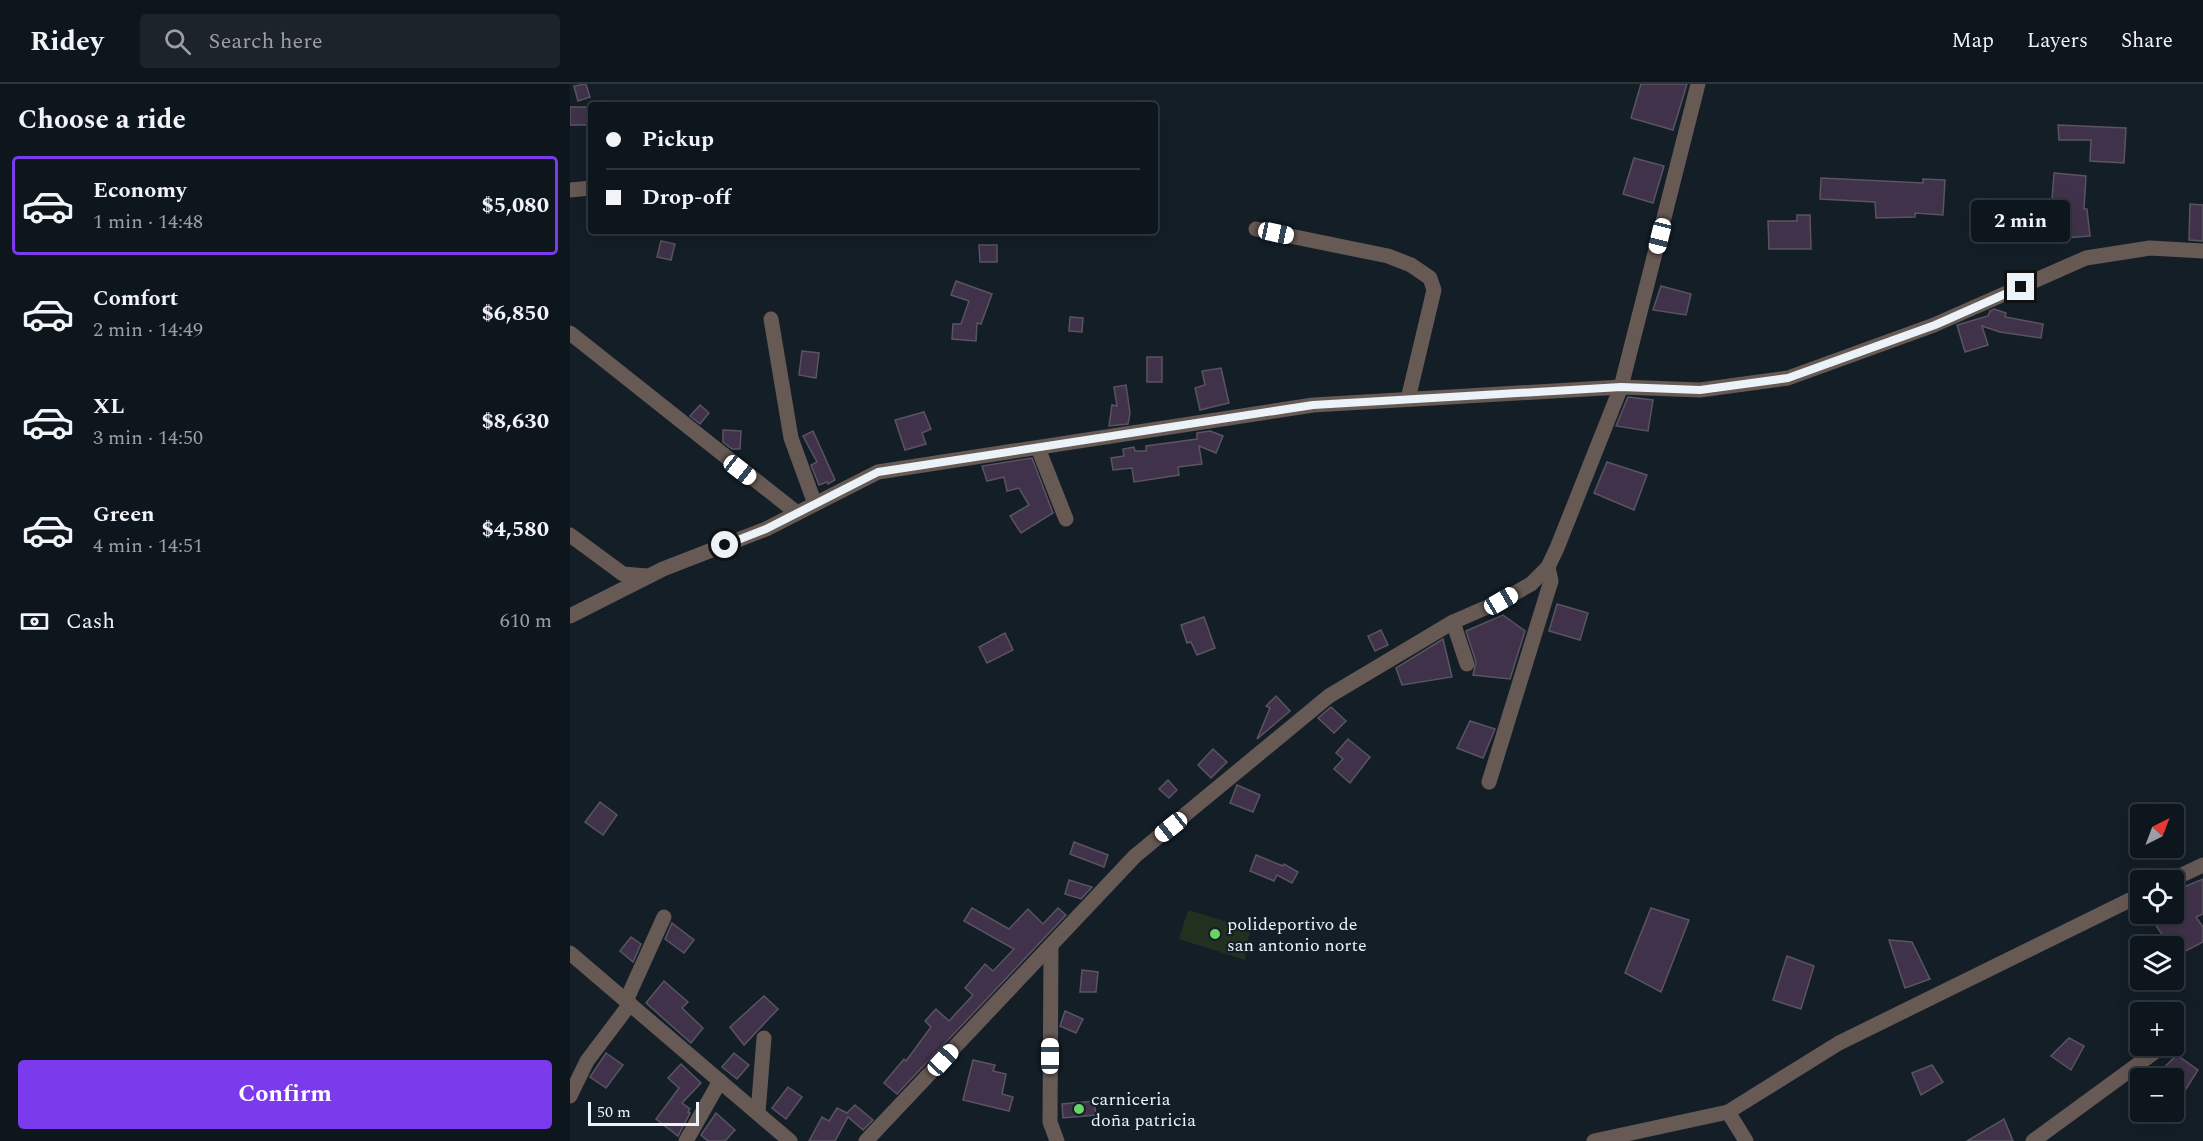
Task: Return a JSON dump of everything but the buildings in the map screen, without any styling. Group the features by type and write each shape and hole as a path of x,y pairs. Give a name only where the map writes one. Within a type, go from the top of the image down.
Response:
{"street":[{"path":"866,1141 1135,856 1329,696 1453,622 1501,601 1531,584 1548,567 1621,387 1698,84"},
{"path":"570,190 588,188"},
{"path":"1256,228 1388,256 1411,265 1430,278 1434,290 1408,399"},
{"path":"570,616 650,576 766,529 878,472 1313,405 1621,387 1700,390 1788,378 1935,325 2086,258 2150,248 2203,251"},
{"path":"771,319 791,438 815,504"},
{"path":"570,333 797,513"},
{"path":"1038,448 1066,519"},
{"path":"570,535 623,574 650,576"},
{"path":"1490,782 1551,581 1548,567"},
{"path":"1453,622 1467,664"},
{"path":"2184,874 2203,865"},
{"path":"1594,1141 1728,1112 1839,1043 2130,900"},
{"path":"570,1096 587,1061 628,1002 664,917"},
{"path":"1051,946 1050,1122 1057,1141"},
{"path":"570,953 790,1141"},
{"path":"758,1113 764,1038"},
{"path":"2033,1141 2149,1056"},
{"path":"686,1141 720,1081"},
{"path":"1728,1112 1746,1141"}],"green space":[{"name":"polideportivo de san antonio norte","path":"1188,910 1250,929 1245,960 1179,939"}],"place":[{"name":"polideportivo de san antonio norte","path":"1215,934"},
{"name":"carniceria doña patricia","path":"1079,1109"}],"route":[{"path":"725,545 766,529 878,472 1313,405 1621,387 1700,390 1788,378 1935,325 2021,287"}]}
